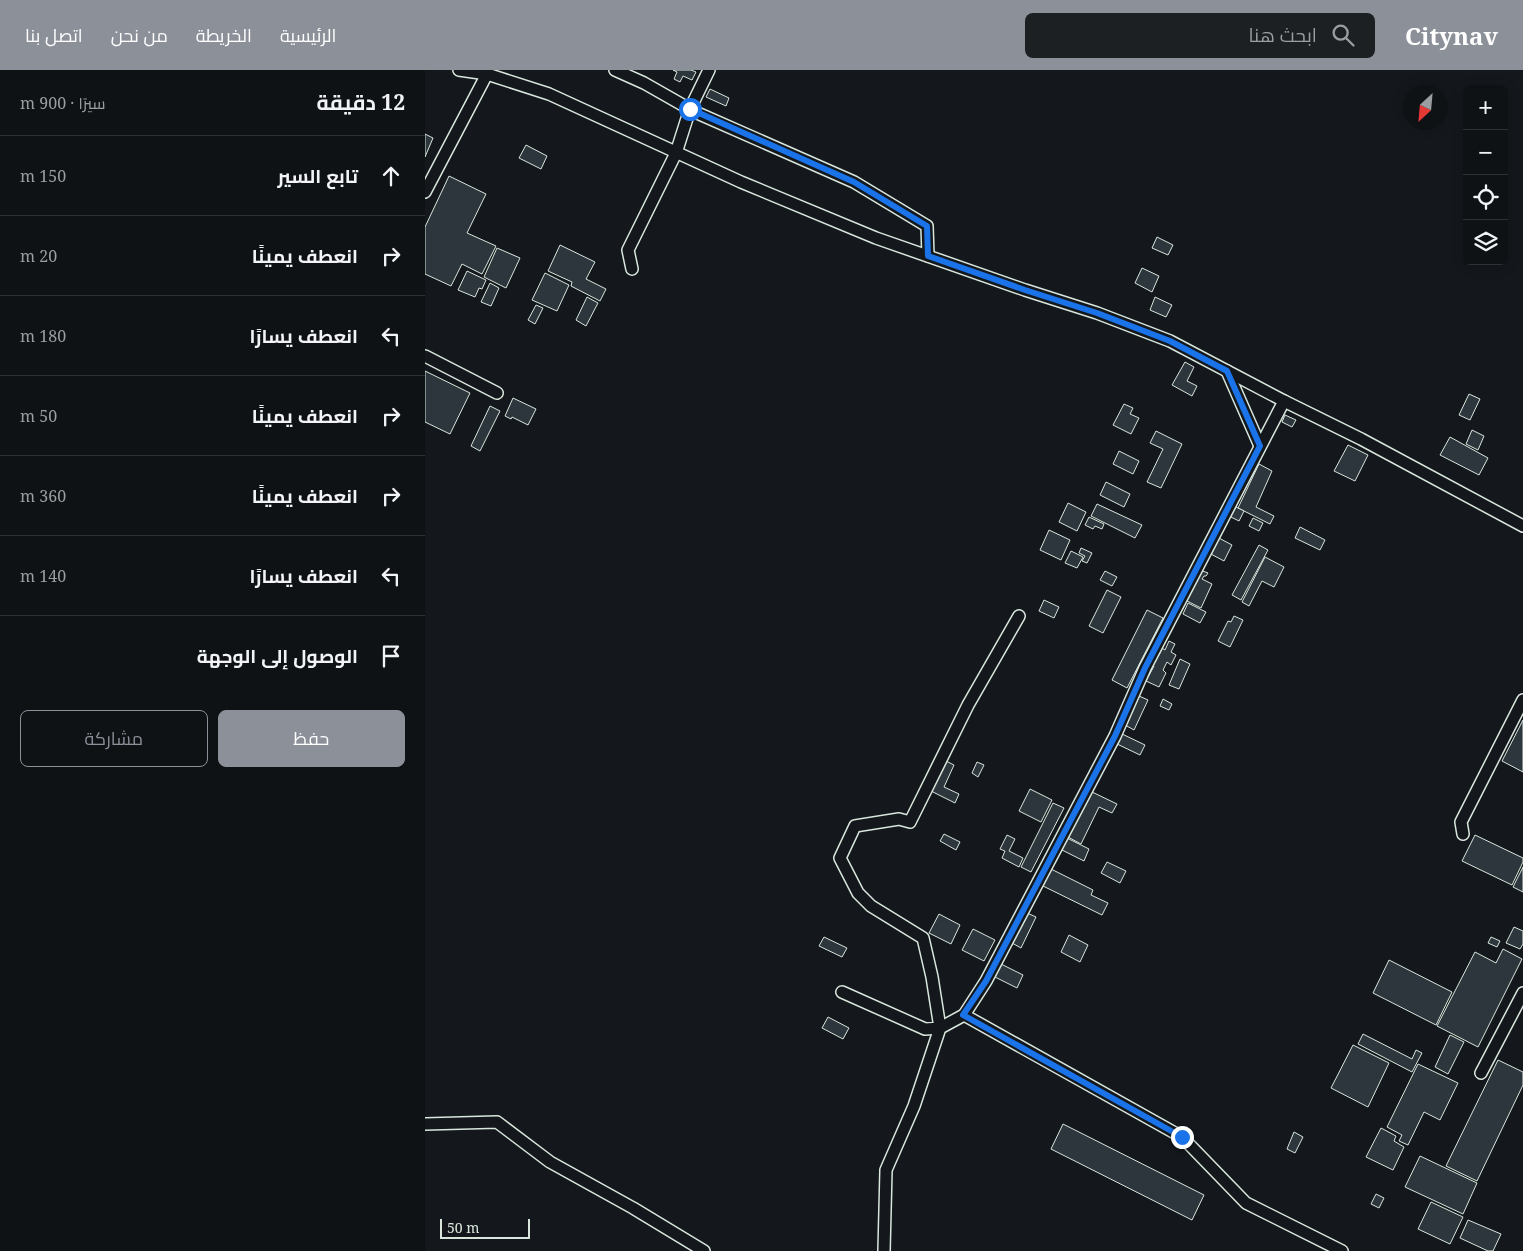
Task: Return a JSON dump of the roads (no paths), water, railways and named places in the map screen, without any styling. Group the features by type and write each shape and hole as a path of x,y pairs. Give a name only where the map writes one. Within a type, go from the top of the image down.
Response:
{"street":[{"path":"459,70 487,72 549,94 741,182 875,238 1097,313 1170,341 1361,439 1523,526"},
{"path":"615,70 644,83 690,109 854,182 927,226 928,256"},
{"path":"632,270 628,250 676,153 690,109 709,70"},
{"path":"425,192 487,72"},
{"path":"425,356 497,393"},
{"path":"1227,371 1260,446"},
{"path":"842,992 925,1029 940,1028 963,1015 986,981 1115,736 1145,668 1284,401"},
{"path":"884,1251 886,1170 914,1106 940,1028 932,977 923,938 871,906 858,893 840,858 855,826 899,819 910,822 968,705 1019,616"},
{"path":"1463,834 1461,822 1523,700"},
{"path":"1481,1073 1523,993"},
{"path":"963,1015 1182,1137 1246,1204 1342,1251"},
{"path":"425,1114 437,1124"},
{"path":"425,1124 497,1122 550,1162 633,1208 704,1251"}]}
